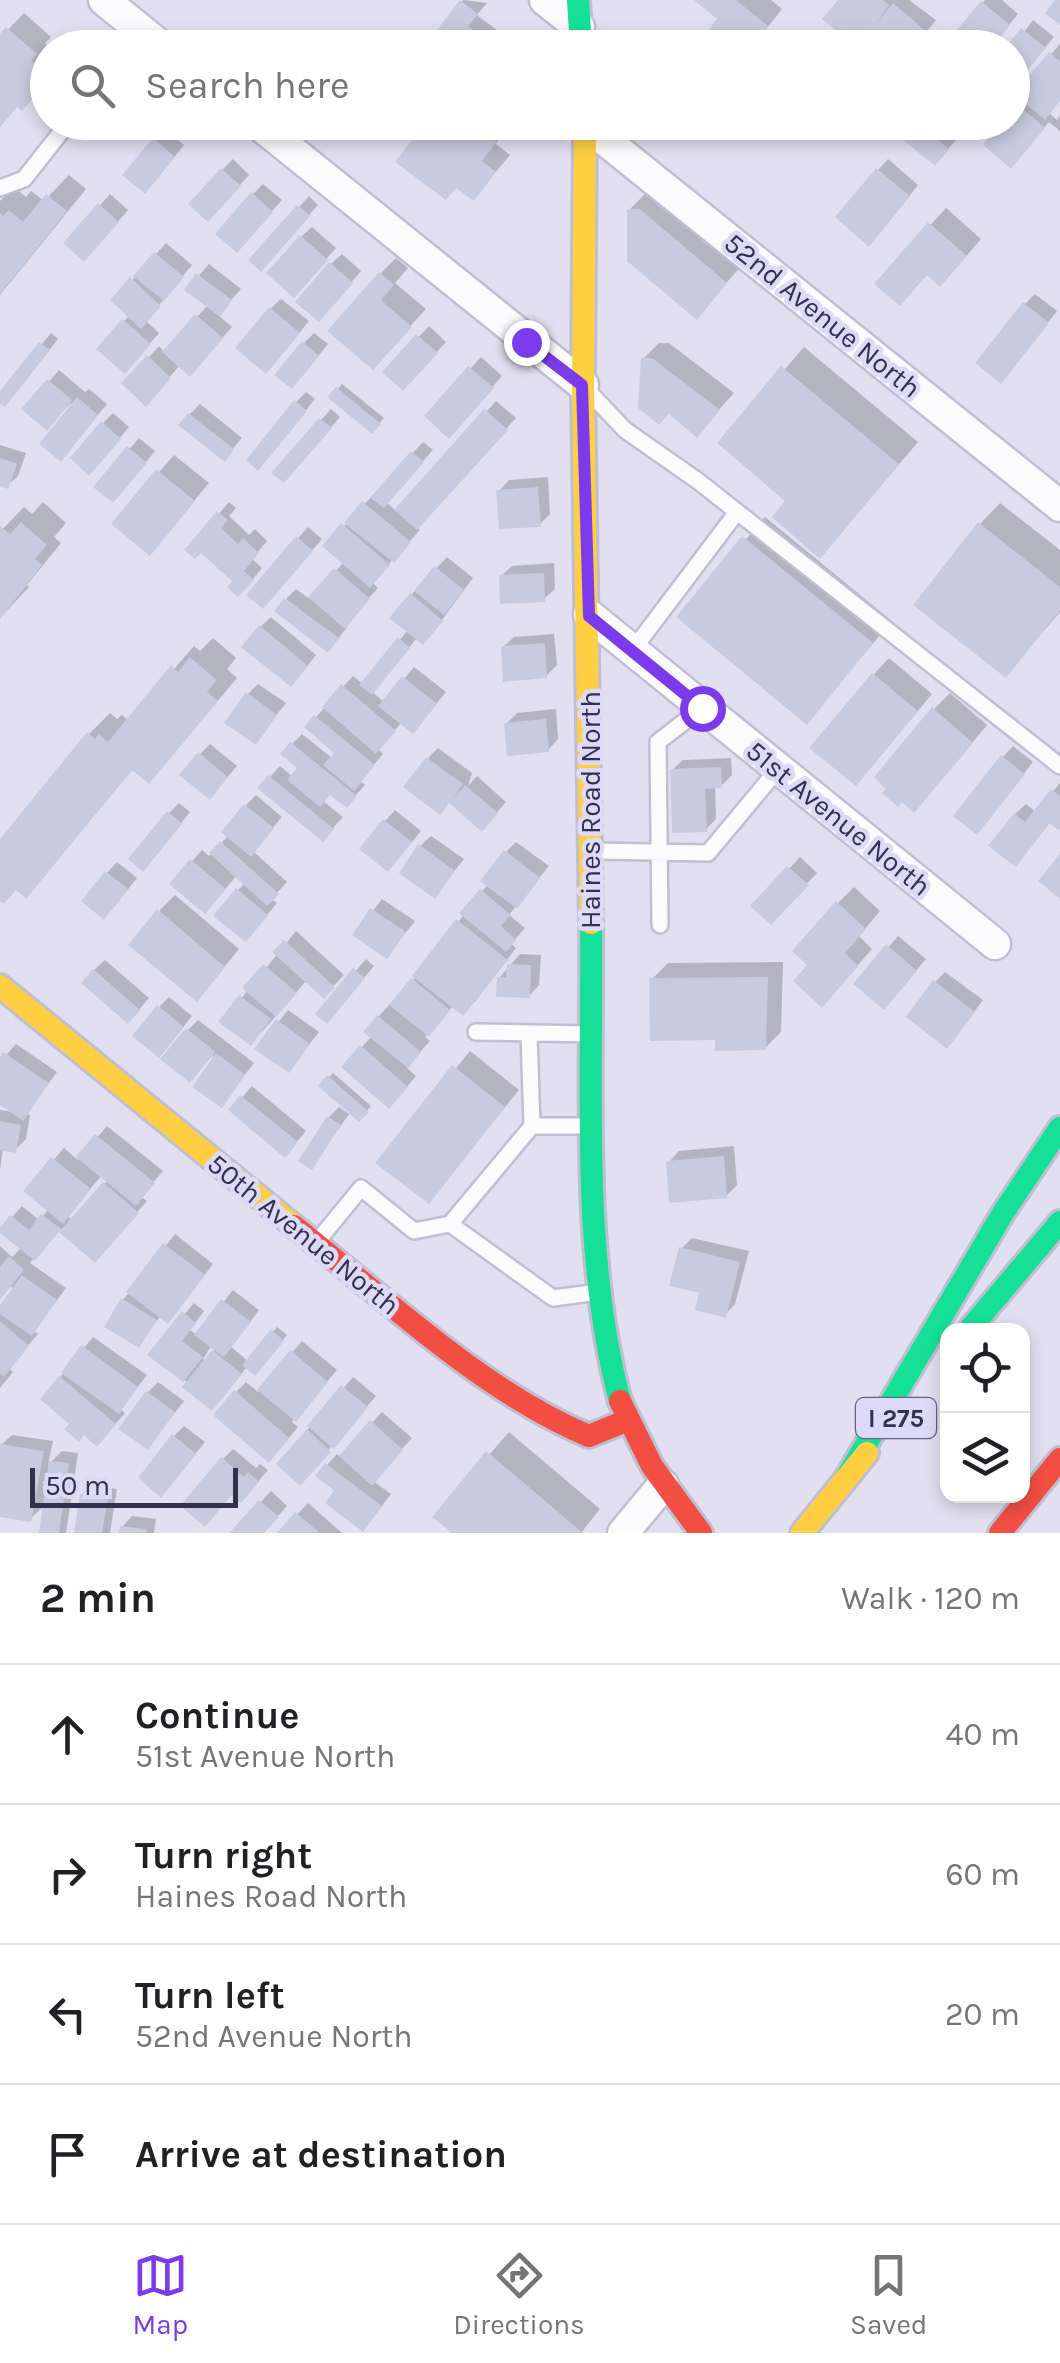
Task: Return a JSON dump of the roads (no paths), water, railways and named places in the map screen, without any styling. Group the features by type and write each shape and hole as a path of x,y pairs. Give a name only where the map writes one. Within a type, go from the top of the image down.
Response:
{"main road":[{"name":"Haines Road North","path":"586,140 582,385 589,616 594,1237 605,1330 628,1420 663,1485"},
{"name":"50th Avenue North","path":"1,989 503,1392 546,1418 589,1436 628,1420"},
{"path":"845,1480 1004,1213 1060,1128"},
{"path":"976,1323 1060,1222"},
{"name":"I 275","path":"802,1533 936,1370"},
{"path":"1000,1533 1060,1459"},
{"path":"663,1485 701,1533"},
{"path":"1016,1533 1060,1495"}],"street":[{"path":"104,0 133,30"},
{"path":"546,0 579,25"},
{"path":"278,140 582,385"},
{"name":"52nd Avenue North","path":"607,140 1060,506"},
{"name":"51st Avenue North","path":"589,616 995,944"},
{"path":"624,1533 663,1485"}],"lane":[{"path":"0,188 24,179 55,140"},
{"path":"582,385 624,430 737,512 1060,766"},
{"path":"632,651 737,512"},
{"path":"660,926 658,742 702,708"},
{"path":"591,851 708,853 778,769"},
{"path":"476,1032 592,1034"},
{"path":"316,1244 361,1188 414,1231 450,1224 532,1126 529,1033"},
{"path":"532,1126 593,1126"},
{"path":"450,1224 553,1298 600,1292"}]}
